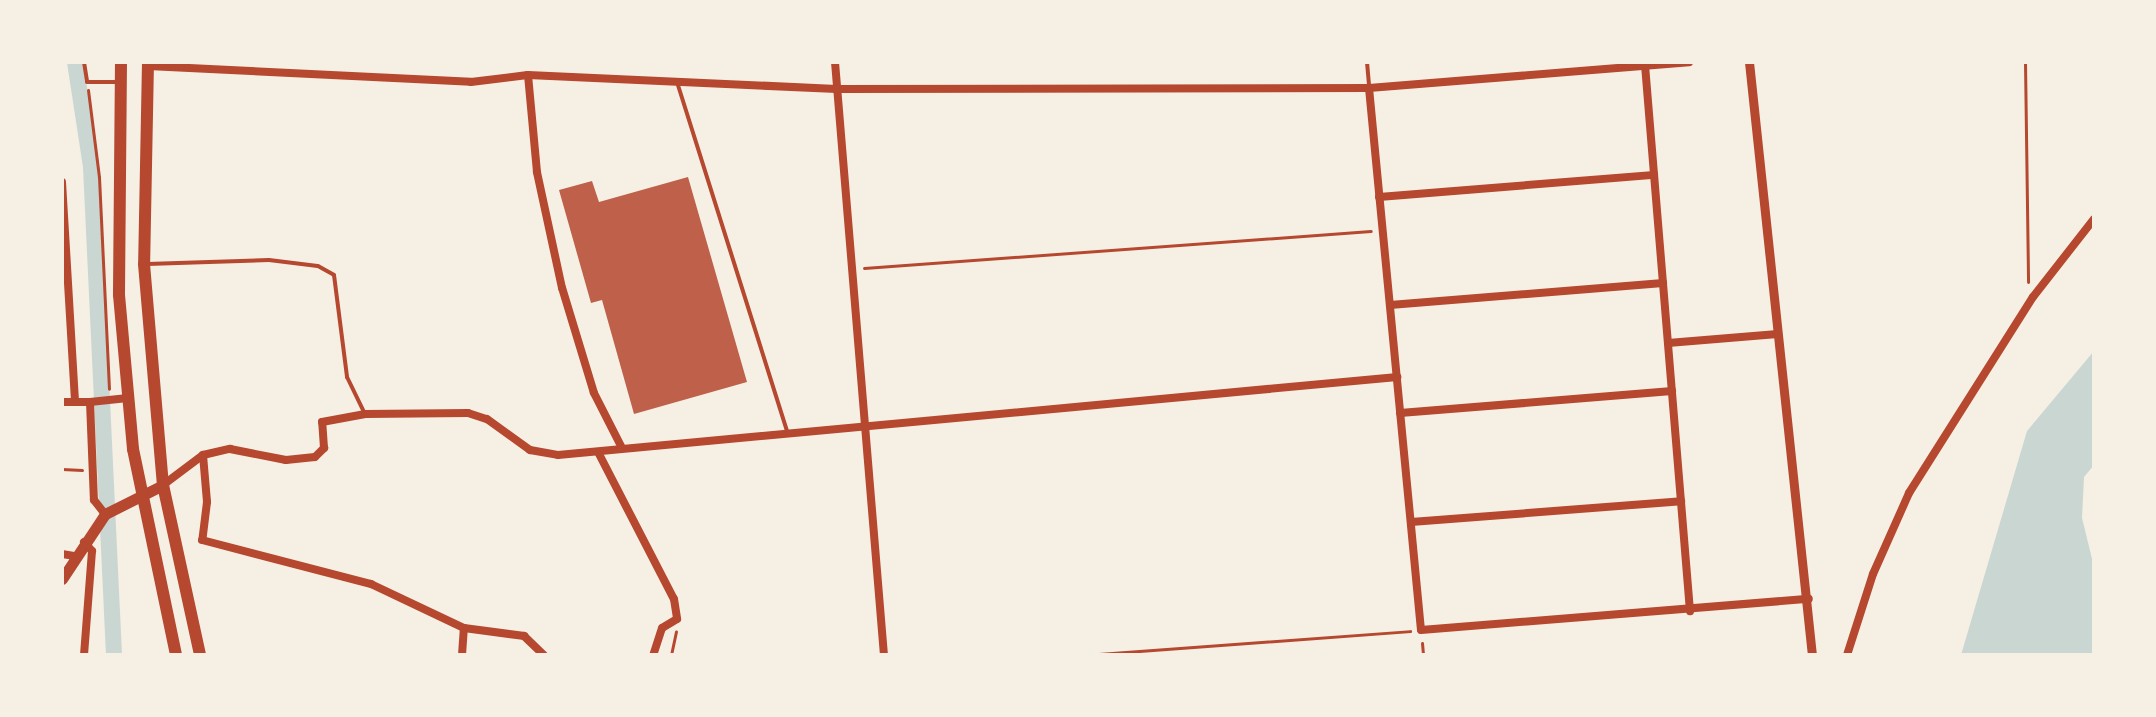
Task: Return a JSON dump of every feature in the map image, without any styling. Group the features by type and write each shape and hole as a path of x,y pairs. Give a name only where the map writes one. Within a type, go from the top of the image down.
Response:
{"highway":[{"path":"121,62 119,295 128,398 139,494 176,655"},
{"path":"148,64 144,264 163,485 200,655"}],"main road":[{"path":"62,579 68,555 84,542 105,514 139,494 163,485"}],"street":[{"path":"835,62 884,655"},
{"path":"148,64 471,82 528,75 837,89 1369,88 1573,67 1689,62"},
{"path":"1749,62 1809,599 1812,655"},
{"path":"1645,65 1690,611"},
{"path":"528,75 537,172 562,288 594,393 622,448"},
{"path":"1369,88 1421,630 1690,611 1809,599"},
{"path":"1379,197 1654,175"},
{"path":"62,182 65,284 75,402"},
{"path":"1847,655 1873,574 1909,493 2033,297 2094,219"},
{"path":"1390,305 1663,283"},
{"path":"1668,343 1778,334"},
{"path":"163,485 203,455 230,449 286,460 315,457 324,448 322,422 365,414 468,413 487,419 530,450 598,452 1397,377"},
{"path":"1400,413 1672,391"},
{"path":"62,402 128,398"},
{"path":"90,402 94,500 105,514"},
{"path":"598,452 674,599 677,619 668,620 662,628 653,655"},
{"path":"203,455 207,502 202,540 371,584 464,628 524,636 544,655"},
{"path":"1411,522 1681,501"},
{"path":"84,542 92,551 84,655"},
{"path":"462,655 464,628"}],"lane":[{"path":"84,62 87,82 120,82"},
{"path":"1367,62 1369,88"},
{"path":"677,82 788,434"},
{"path":"144,264 269,260 318,266 334,275 347,377 365,414"}],"path":[{"path":"2025,62 2026,272 2033,297"},
{"path":"87,82 99,177 110,401"},
{"path":"850,269 1383,230"},
{"path":"62,469 92,471"},
{"path":"671,655 677,619"},
{"path":"1085,655 1421,630"}],"shaded area":[{"path":"2094,351 2094,465 2084,477 2082,518 2094,567 2094,655 1961,655 2027,431"}],"building":[{"path":"688,177 747,382 634,414 602,300 591,303 559,190 592,181 599,202"}],"waterway":[{"path":"75,62 91,167 114,655"}]}
